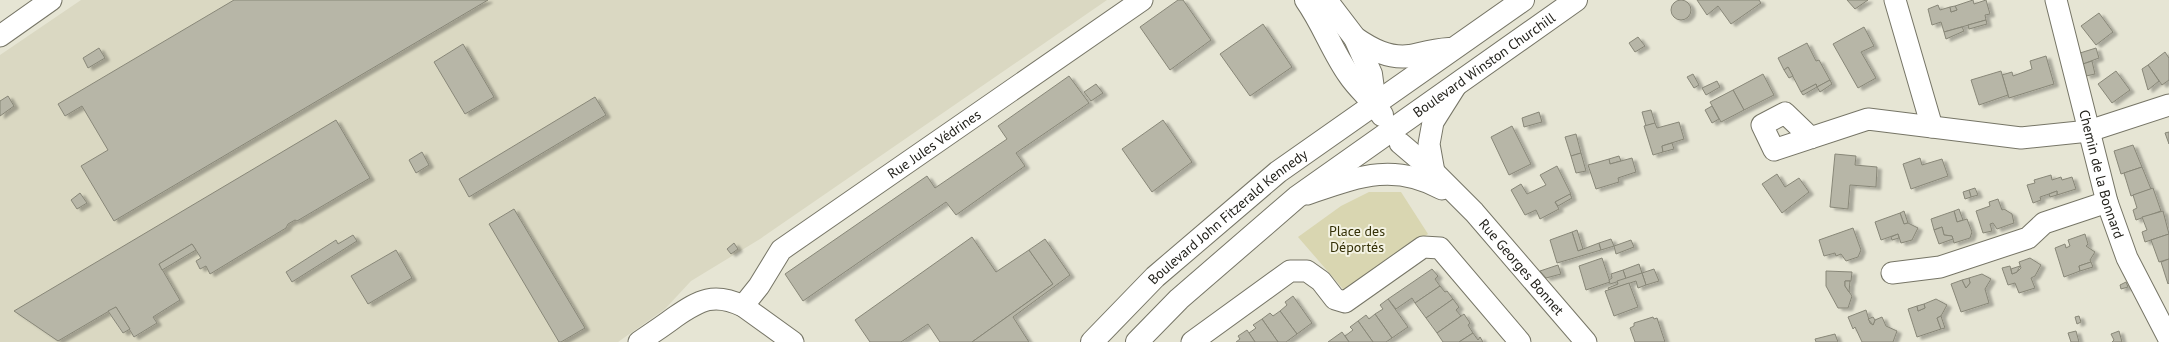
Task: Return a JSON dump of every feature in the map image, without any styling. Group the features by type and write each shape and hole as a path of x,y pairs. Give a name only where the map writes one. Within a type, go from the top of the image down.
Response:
{"main road":[{"path":"1306,0 1317,15 1348,75 1375,104 1396,136"},
{"path":"1326,0 1355,38 1371,74 1375,104"},
{"path":"1375,104 1523,0"},
{"name":"Boulevard Winston Churchill","path":"1396,136 1457,83 1576,0"},
{"path":"1355,38 1372,49 1392,55 1409,56 1431,50 1452,49"},
{"name":"Boulevard John Fitzerald Kennedy","path":"1092,342 1155,277 1222,218 1278,172 1375,104"},
{"name":"Boulevard John Fitzerald Kennedy","path":"1137,342 1179,299 1298,197 1396,136"}],"street":[{"path":"0,36 24,8 51,0"},
{"name":"Rue Jules Védrines","path":"735,303 759,286 781,250 1142,0"},
{"path":"1895,0 1932,127"},
{"name":"Chemin de la Bonnard","path":"2056,0 2106,202 2127,258 2169,339"},
{"path":"1298,197 1349,179 1389,173 1429,175 1429,144 1433,122 1457,83"},
{"path":"1811,138 1868,119 2021,138 2088,131 2169,105"},
{"name":"Rue Georges Bonnet","path":"1396,136 1429,175 1474,212 1586,342"},
{"path":"1892,273 1948,265 2028,238 2044,223 2106,202"},
{"path":"1192,342 1290,271 1307,272 1321,281 1335,299 1345,302 1423,246 1440,248 1520,342"},
{"path":"639,342 695,303 715,298 735,303 793,342"}],"shaded area":[{"path":"81,0 234,0 58,104 65,116 82,106 108,150 81,166 114,221 488,0 1107,0 760,239 691,281 665,309 618,342 561,342 585,328 514,209 490,224 559,342 0,342 0,55","holes":["463,44 465,114 434,62","595,97 605,115 469,197 459,179","336,120 370,178 297,221 295,220 288,224 286,228 211,273 206,266 200,269 196,261 201,258 196,250 162,270 180,300 153,317 157,323 135,337 130,329 122,333 108,311","422,152 429,165 416,172 409,160","353,235 357,241 292,282 286,272 335,240 338,244","396,250 412,278 368,304 351,276"]}],"green space":[{"name":"Place des Déportés","path":"1369,192 1401,192 1428,234 1344,290 1298,237 1341,206"}],"building":[{"path":"234,0 488,0 114,221 81,166 108,150 82,106 65,116 58,104"},
{"path":"1178,0 1183,0 1211,40 1170,70 1140,27"},
{"path":"1681,0 1688,3 1691,10 1688,17 1681,20 1674,17 1671,10 1674,3"},
{"path":"1697,0 1759,0 1761,3 1731,24 1718,6 1707,15"},
{"path":"1847,0 1868,0 1855,9"},
{"path":"1973,0 1974,4 1986,0 1990,14 1985,15 1986,20 1944,32 1941,22 1932,25 1928,9 1938,5 1940,10 1950,7 1951,12 1957,10 1955,6"},
{"path":"1955,6 1957,10 1951,12 1950,7"},
{"path":"2099,13 2113,32 2096,45 2081,26"},
{"path":"1986,20 1987,24 1969,29 1968,25"},
{"path":"1263,24 1292,67 1250,96 1220,54"},
{"path":"1864,27 1874,46 1861,52 1876,78 1858,88 1833,44"},
{"path":"1962,27 1964,31 1946,39 1944,32"},
{"path":"1638,37 1645,46 1635,52 1629,43"},
{"path":"1807,43 1816,61 1819,60 1830,80 1817,87 1816,84 1801,92 1788,67 1784,70 1778,58"},
{"path":"463,44 494,97 465,114 434,62"},
{"path":"99,48 105,58 88,68 83,58"},
{"path":"2096,48 2099,58 2083,64 2080,53"},
{"path":"2165,52 2169,58 2169,80 2162,85 2148,65"},
{"path":"2046,56 2054,84 2009,98 2002,75 2012,72 2013,76 2032,69 2030,61"},
{"path":"2092,61 2095,74 2086,76 2083,64"},
{"path":"2148,65 2159,81 2148,90 2142,69"},
{"path":"1788,67 1793,76 1789,78 1784,70"},
{"path":"2001,71 2008,95 1979,105 1971,80"},
{"path":"2116,71 2130,90 2112,103 2098,84"},
{"path":"1693,74 1699,85 1694,88 1687,77"},
{"path":"1763,74 1774,95 1744,110 1733,90"},
{"path":"1069,76 1089,103 1016,153 1025,166 956,215 946,202 803,301 785,274 927,176 935,188 1007,139 998,126"},
{"path":"1830,80 1832,84 1820,92 1817,87"},
{"path":"1717,81 1720,87 1706,95 1702,88"},
{"path":"1096,84 1103,93 1091,101 1084,92"},
{"path":"1816,84 1817,87 1803,95 1801,92"},
{"path":"1733,90 1744,110 1721,122 1710,102"},
{"path":"8,96 14,106 0,116 0,101"},
{"path":"595,97 606,115 469,197 459,179"},
{"path":"1712,106 1719,119 1712,123 1705,110"},
{"path":"1651,110 1655,123 1646,126 1642,112"},
{"path":"1539,112 1542,122 1524,127 1522,118"},
{"path":"336,120 370,178 297,221 295,220 288,224 286,228 210,274 206,266 200,269 196,261 201,258 192,244 159,264 180,300 153,317 157,323 134,337 116,307 58,341 14,311"},
{"path":"1163,120 1192,162 1152,192 1122,149"},
{"path":"1679,122 1684,139 1662,146 1663,152 1653,155 1644,126 1655,123 1657,128"},
{"path":"1512,126 1531,164 1509,175 1491,137"},
{"path":"2169,132 2169,144 2165,133"},
{"path":"1576,134 1581,153 1571,156 1565,137"},
{"path":"1672,143 1674,149 1663,152 1662,146"},
{"path":"2133,145 2142,167 2121,174 2114,151"},
{"path":"422,152 429,165 416,173 409,160"},
{"path":"1581,153 1586,171 1576,173 1571,156"},
{"path":"1835,154 1856,156 1855,165 1877,167 1876,187 1850,185 1848,209 1830,207"},
{"path":"1619,156 1621,161 1610,164 1609,159"},
{"path":"1632,158 1636,172 1618,178 1619,182 1596,189 1588,165 1609,159 1610,164"},
{"path":"1920,158 1922,165 1942,159 1948,176 1911,189 1903,164"},
{"path":"1557,166 1571,194 1555,202 1559,209 1540,219 1536,210 1525,215 1511,190 1521,184 1527,194 1546,185 1540,175"},
{"path":"2142,167 2151,189 2131,196 2124,173"},
{"path":"1777,174 1785,187 1799,178 1809,192 1782,213 1762,184"},
{"path":"2051,175 2052,180 2061,177 2062,180 2072,177 2076,189 2057,195 2057,191 2040,197 2041,200 2033,203 2027,185 2035,183 2034,180"},
{"path":"1975,188 1978,195 1971,197 1969,190"},
{"path":"2153,188 2161,211 2136,220 2133,210 2137,208 2133,195"},
{"path":"1969,190 1971,197 1965,199 1963,192"},
{"path":"2057,191 2057,195 2050,197 2049,194"},
{"path":"80,193 87,203 77,209 71,200"},
{"path":"1570,194 1572,198 1558,206 1555,202"},
{"path":"1998,199 2002,210 2004,209 2012,214 2014,223 1997,229 1993,223 1990,224 1992,231 1983,233 1976,211 1990,206 1989,202"},
{"path":"514,209 585,328 561,342 559,342 489,224"},
{"path":"1959,209 1963,220 1957,222 1954,211"},
{"path":"1904,211 1908,223 1904,224 1900,213"},
{"path":"1954,211 1957,222 1967,219 1972,232 1970,238 1954,243 1952,236 1944,235 1942,227 1934,230 1931,219"},
{"path":"2163,211 2169,234 2145,242 2142,232 2147,230 2142,217"},
{"path":"1900,213 1904,224 1908,223 1918,228 1912,240 1901,243 1898,234 1881,240 1875,222"},
{"path":"1942,227 1944,235 1952,236 1953,239 1939,244 1934,230"},
{"path":"1853,228 1861,250 1858,257 1846,261 1841,254 1836,256 1835,253 1824,256 1819,240"},
{"path":"1577,230 1583,249 1578,251 1572,232"},
{"path":"1572,232 1578,251 1599,243 1601,250 1557,263 1550,240"},
{"path":"1898,234 1899,238 1892,240 1891,237"},
{"path":"2085,234 2088,244 2086,246 2095,252 2090,260 2091,262 2079,266 2080,271 2064,277 2055,248 2065,244 2066,248 2070,246 2068,240"},
{"path":"2169,234 2169,259 2159,262 2151,240"},
{"path":"353,235 357,241 292,282 286,272 336,240 338,244"},
{"path":"972,237 996,272 1029,250 1053,284 972,342 940,342 928,324 901,342 870,342 855,320"},
{"path":"1045,239 1070,275 1013,317 1029,342 972,342 1053,284 1029,250"},
{"path":"1611,239 1614,246 1601,250 1599,243"},
{"path":"1631,240 1634,247 1616,254 1614,246"},
{"path":"734,243 738,249 731,254 727,249"},
{"path":"192,244 196,250 162,270 159,264"},
{"path":"396,250 412,278 368,304 351,276"},
{"path":"1602,258 1610,282 1586,290 1579,266"},
{"path":"2030,258 2041,265 2035,276 2031,278 2035,288 2019,293 2015,283 2008,285 2002,268 2010,266 2012,274 2021,268 2019,262"},
{"path":"2169,259 2169,283 2168,284 2161,262"},
{"path":"2091,262 2093,267 2080,271 2079,266"},
{"path":"1639,264 1642,273 1626,279 1623,270"},
{"path":"1558,265 1561,274 1546,278 1540,271"},
{"path":"2020,266 2017,272 2012,274 2011,269"},
{"path":"1432,269 1438,276 1435,279 1440,286 1415,303 1412,298 1396,309 1388,299"},
{"path":"1654,269 1659,281 1646,285 1642,273"},
{"path":"1623,270 1626,279 1610,284 1609,280 1612,278 1611,274"},
{"path":"1826,271 1852,272 1851,281 1845,281 1845,286 1852,296 1848,308 1838,308 1826,286"},
{"path":"1642,273 1646,285 1638,288 1636,281 1609,290 1608,288 1618,284 1617,281"},
{"path":"1982,274 1991,279 1985,289 1989,303 1961,312 1951,284 1962,280 1966,288 1970,283 1969,278"},
{"path":"1969,278 1970,283 1966,288 1962,280"},
{"path":"1845,281 1850,281 1849,292 1845,286"},
{"path":"2126,282 2128,287 2121,289 2120,285"},
{"path":"1629,283 1638,307 1614,316 1605,291"},
{"path":"1440,286 1445,292 1447,291 1453,299 1426,318 1415,303"},
{"path":"1293,296 1312,323 1297,334 1280,311 1287,305 1285,302"},
{"path":"1388,299 1408,327 1392,338 1375,314 1383,309 1380,305"},
{"path":"1453,299 1459,307 1456,310 1461,316 1437,333 1426,318"},
{"path":"1936,299 1947,305 1941,316 1937,318 1941,329 1917,337 1908,309 1917,306 1918,311 1925,308 1924,304"},
{"path":"1924,304 1925,308 1918,311 1917,306"},
{"path":"116,307 130,329 123,333 108,311"},
{"path":"1866,310 1870,323 1873,325 1875,320 1882,317 1886,326 1897,331 1893,342 1862,342 1855,327 1853,329 1848,317"},
{"path":"1280,311 1297,334 1286,342 1278,342 1262,319 1270,313 1273,316"},
{"path":"1375,314 1392,338 1386,342 1373,342 1358,321 1366,315 1369,319"},
{"path":"1464,314 1470,323 1468,325 1473,333 1459,342 1443,342 1437,333"},
{"path":"1941,316 1945,328 1941,329 1937,318"},
{"path":"2079,316 2081,322 2077,324 2075,317"},
{"path":"1653,317 1654,319 1657,318 1665,342 1635,342 1630,328 1634,326 1634,323"},
{"path":"1873,317 1875,320 1873,325 1868,319"},
{"path":"1262,319 1278,342 1255,342 1249,333 1256,328 1253,325"},
{"path":"1358,321 1373,342 1349,342 1345,336 1353,330 1350,327"},
{"path":"1247,330 1255,342 1236,342 1240,339 1238,336"},
{"path":"2076,331 2079,342 2071,342 2068,333"},
{"path":"2119,331 2122,342 2112,342 2114,340 2111,334"},
{"path":"1342,332 1349,342 1328,342"},
{"path":"1473,333 1478,340 1480,337 1483,342 1459,342"},
{"path":"1835,334 1838,342 1816,342 1815,339"}]}
